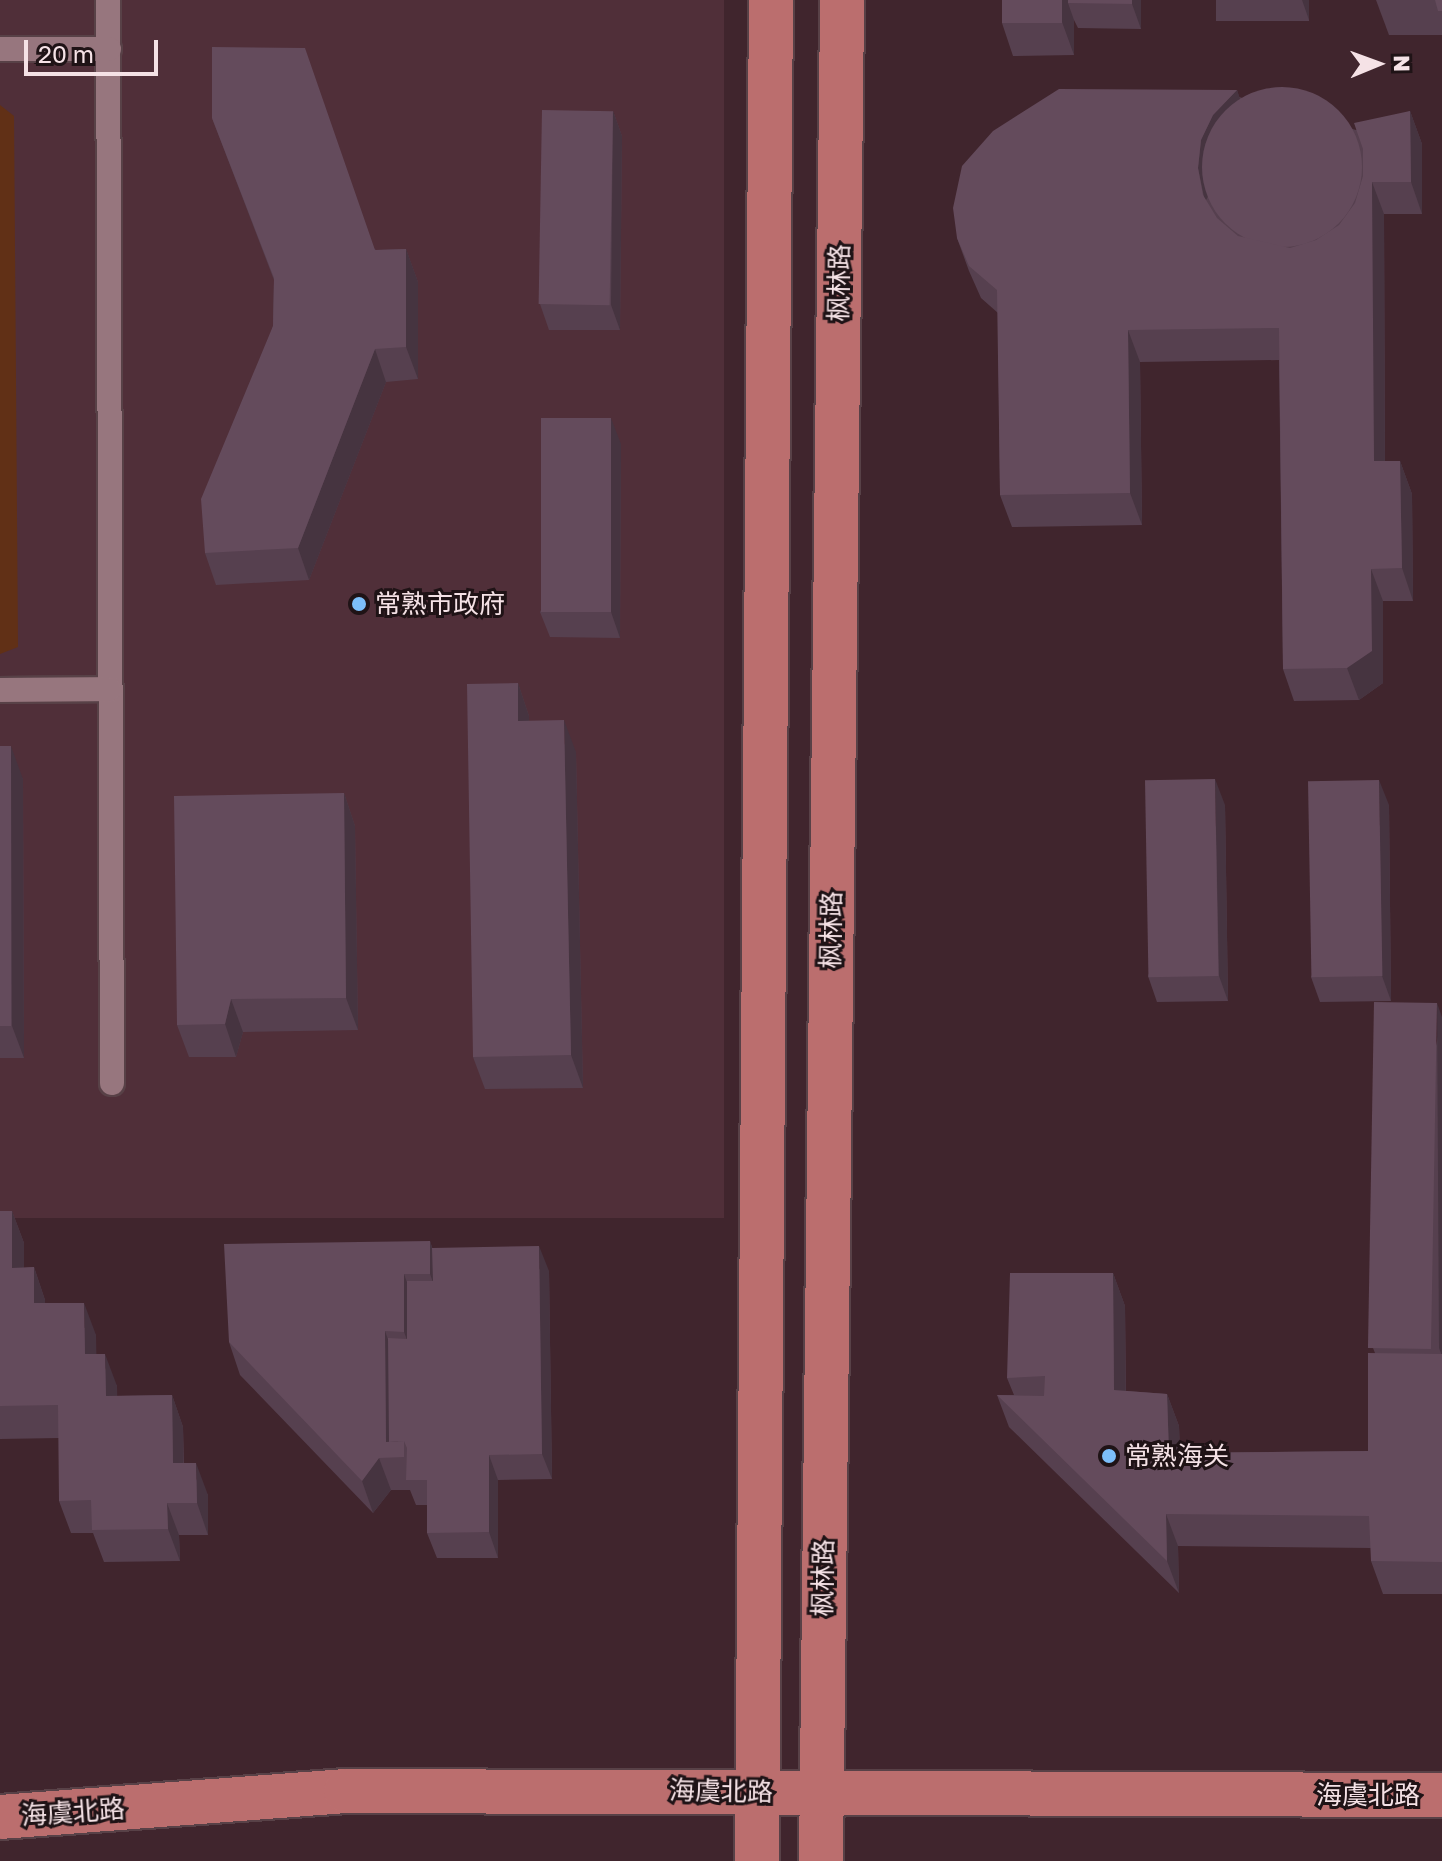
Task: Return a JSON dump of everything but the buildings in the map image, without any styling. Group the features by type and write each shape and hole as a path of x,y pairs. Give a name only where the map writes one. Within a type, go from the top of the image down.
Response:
{"main road":[{"path":"757,1861 771,0"},
{"name":"枫林路","path":"821,1861 842,0"},
{"name":"海虞北路","path":"0,1817 346,1791 757,1790 821,1795 1442,1795"}],"lane":[{"path":"108,0 112,1083"},
{"path":"0,49 109,49"},
{"path":"0,690 109,689"}],"shaded area":[{"name":"常熟市政府","path":"0,0 724,0 724,1218 0,1218"},
{"path":"0,105 14,116 18,647 0,654"}],"place":[{"name":"常熟市政府","path":"359,604"},
{"name":"常熟海关","path":"1109,1456"}]}
